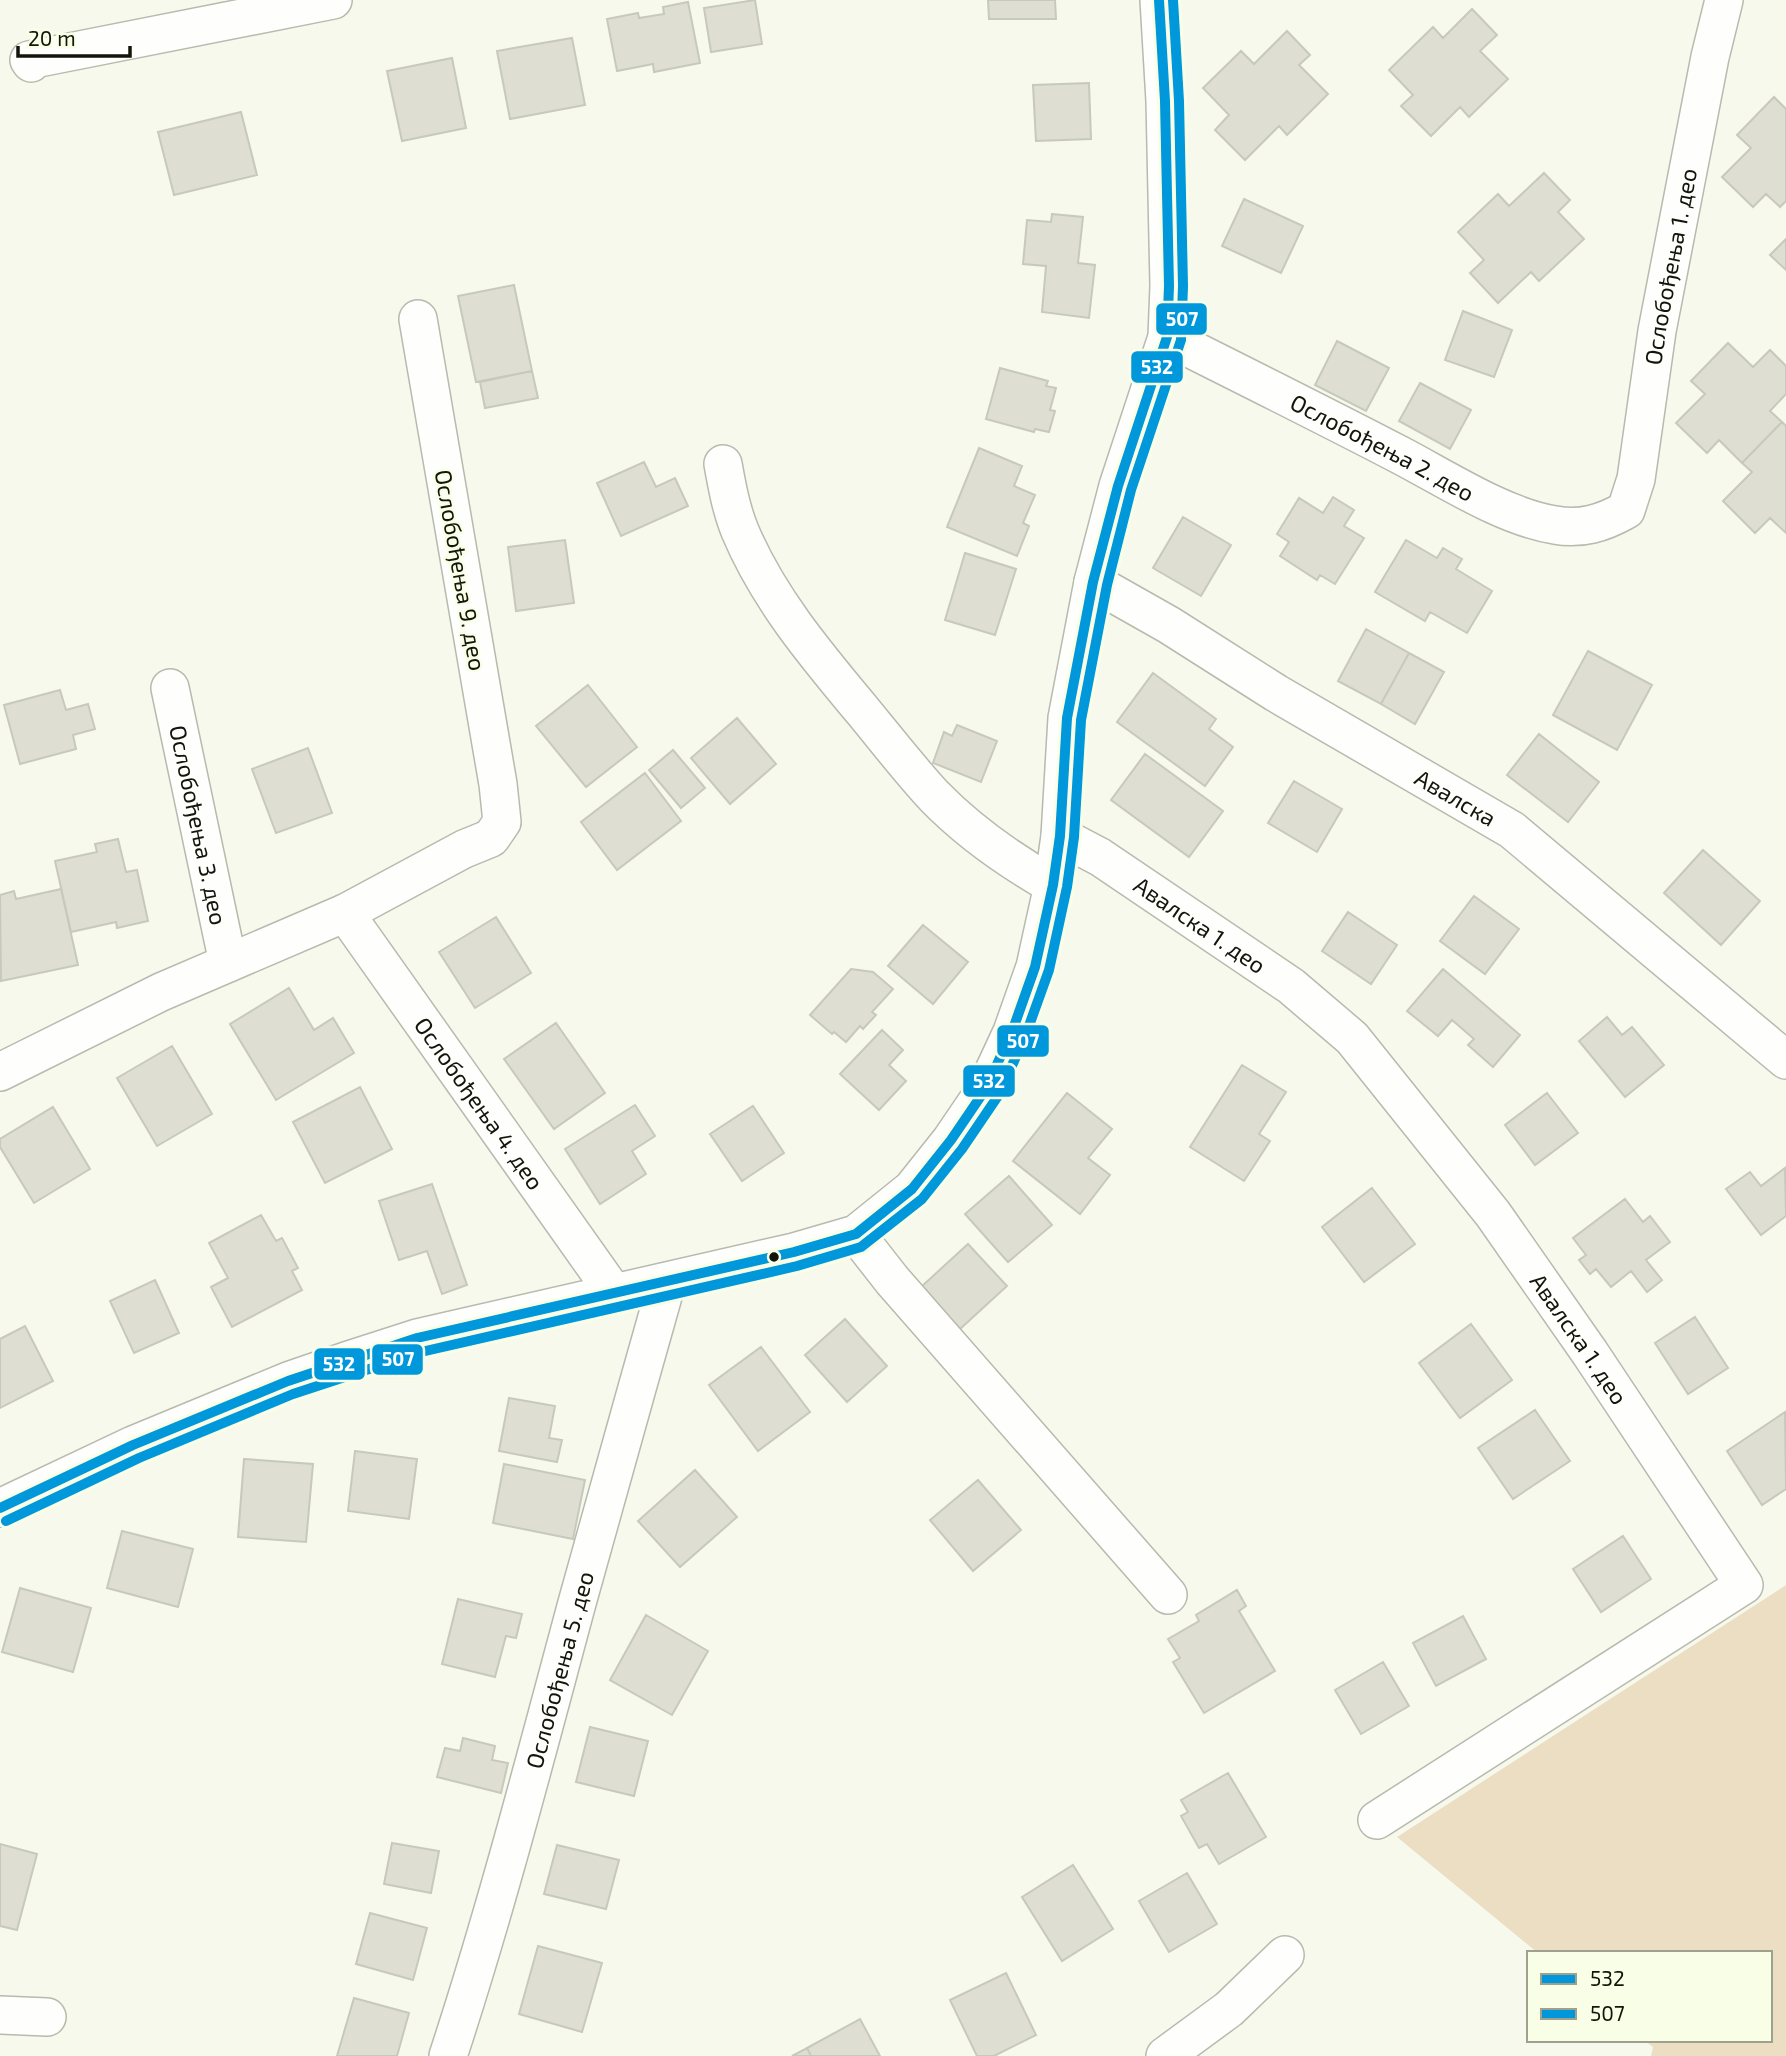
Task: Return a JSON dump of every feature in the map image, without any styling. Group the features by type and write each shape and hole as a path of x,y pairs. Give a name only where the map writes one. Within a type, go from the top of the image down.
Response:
{"street":[{"path":"31,63 29,60 333,0"},
{"path":"0,1508 132,1445 288,1381 417,1338 794,1252 856,1234 912,1189 951,1140 985,1090 1012,1032 1035,967 1053,885 1060,835 1067,718 1093,582 1118,486 1167,337 1169,286 1165,101 1159,0"},
{"name":"Ослобођења 1. део","path":"1604,522 1626,510 1636,480 1657,331 1710,57 1724,0"},
{"name":"Ослобођења 9. део","path":"345,913 464,849 491,838 502,822 418,319"},
{"name":"Ослобођења 2. део","path":"1167,337 1327,416 1505,510 1551,525 1573,528 1604,522"},
{"path":"723,464 739,529 750,552 790,620 819,659 934,795 986,842 1053,885"},
{"name":"Авалска","path":"1093,582 1169,625 1276,693 1512,830 1786,1060"},
{"name":"Ослобођења 3. део","path":"170,688 228,963"},
{"name":"Авалска 1. део","path":"1060,835 1100,857 1291,986 1352,1038 1493,1213 1590,1353 1744,1585 1377,1820"},
{"path":"0,1072 161,992 345,913"},
{"name":"Ослобођења 4. део","path":"345,913 614,1293"},
{"path":"856,1234 892,1280 1168,1595"},
{"name":"Ослобођења 5. део","path":"448,2056 476,1971 523,1806 667,1282"},
{"path":"1165,2056 1229,2009 1285,1955"},
{"path":"0,2015 47,2017"}],"shaded area":[{"path":"1786,1585 1786,2056 1651,2056 1653,2047 1647,2042 1772,2042 1772,1951 1536,1951 1397,1837"}],"building":[{"path":"755,0 762,44 711,52 704,8"},
{"path":"988,0 1055,0 1056,19 989,19"},
{"path":"688,2 700,63 654,72 653,64 617,71 607,19 638,13 639,18 664,14 663,7"},
{"path":"1472,9 1497,35 1480,51 1508,79 1469,117 1460,107 1431,136 1401,106 1413,95 1389,70 1433,27 1443,38"},
{"path":"1287,31 1310,55 1299,65 1328,94 1287,135 1279,126 1245,160 1215,130 1229,115 1203,88 1241,51 1254,64"},
{"path":"572,38 585,105 510,119 497,51"},
{"path":"452,58 466,128 402,141 387,71"},
{"path":"1089,83 1091,139 1036,141 1033,85"},
{"path":"1774,97 1786,109 1786,201 1780,207 1766,194 1753,207 1722,177 1751,148 1737,135"},
{"path":"241,112 257,175 174,195 158,132"},
{"path":"1544,173 1570,200 1558,212 1584,239 1539,281 1531,272 1498,303 1470,273 1484,260 1458,232 1498,194 1509,206"},
{"path":"1244,199 1303,226 1281,273 1222,246"},
{"path":"1052,214 1083,217 1078,263 1095,265 1089,318 1042,312 1046,266 1023,264 1027,220 1051,222"},
{"path":"1786,239 1786,270 1770,255"},
{"path":"514,285 532,371 476,382 458,296"},
{"path":"1463,311 1512,330 1494,377 1445,360"},
{"path":"1337,341 1389,368 1366,411 1315,385"},
{"path":"1728,343 1753,367 1770,350 1786,366 1786,394 1770,411 1782,422 1742,463 1719,440 1707,453 1676,423 1705,394 1691,381"},
{"path":"1000,368 1048,381 1046,386 1056,388 1050,410 1055,411 1049,432 1035,429 1034,432 986,419"},
{"path":"532,371 538,398 485,408 480,382"},
{"path":"1420,383 1471,410 1450,449 1399,421"},
{"path":"1782,422 1786,426 1786,533 1770,518 1755,533 1723,501 1752,472 1742,463"},
{"path":"979,448 1022,466 1014,486 1035,495 1023,523 1029,526 1017,556 947,527"},
{"path":"644,462 656,487 675,478 688,506 621,536 597,483"},
{"path":"1333,497 1354,510 1344,526 1364,538 1335,584 1320,575 1317,580 1280,556 1289,542 1277,534 1299,498 1323,513"},
{"path":"1183,517 1231,545 1201,596 1153,568"},
{"path":"565,540 574,603 516,611 508,547"},
{"path":"1406,540 1437,558 1443,548 1462,559 1456,569 1492,591 1467,633 1430,612 1425,621 1375,592"},
{"path":"965,553 1016,569 995,635 945,620"},
{"path":"1366,629 1409,653 1381,704 1338,681"},
{"path":"1588,651 1652,685 1617,750 1553,715"},
{"path":"1409,653 1444,672 1415,724 1381,704"},
{"path":"1153,673 1216,719 1209,729 1233,747 1205,786 1117,722"},
{"path":"588,685 637,747 586,787 536,726"},
{"path":"60,690 66,710 88,704 95,729 73,735 76,749 20,764 4,705"},
{"path":"737,718 776,764 730,804 691,758"},
{"path":"957,725 997,741 981,782 933,763 944,732 952,736"},
{"path":"1539,734 1599,782 1568,822 1507,775"},
{"path":"308,748 332,813 276,833 252,769"},
{"path":"673,750 705,788 681,808 649,770"},
{"path":"1145,754 1223,811 1189,857 1111,800"},
{"path":"645,773 681,821 617,870 581,822"},
{"path":"1294,781 1342,809 1317,852 1268,823"},
{"path":"118,839 126,872 137,870 148,921 117,928 116,922 71,932 55,861 97,852 95,844"},
{"path":"1703,850 1760,901 1721,945 1664,893"},
{"path":"61,889 78,965 1,981 0,895 14,891 16,899"},
{"path":"1474,896 1519,929 1485,974 1440,941"},
{"path":"1348,912 1397,945 1371,984 1322,951"},
{"path":"496,917 531,973 475,1008 439,952"},
{"path":"923,925 968,962 933,1004 888,966"},
{"path":"851,969 873,972 893,989 872,1012 876,1015 863,1029 860,1026 846,1042 810,1015"},
{"path":"1443,969 1520,1035 1493,1067 1468,1045 1474,1039 1452,1020 1438,1036 1407,1011"},
{"path":"289,988 314,1030 333,1018 354,1053 276,1100 230,1024"},
{"path":"1607,1017 1622,1035 1632,1027 1664,1065 1625,1097 1579,1041"},
{"path":"556,1023 605,1093 554,1129 504,1059"},
{"path":"882,1030 903,1050 889,1065 906,1081 879,1110 840,1074"},
{"path":"172,1046 212,1114 157,1146 117,1078"},
{"path":"1242,1065 1286,1092 1259,1134 1270,1141 1244,1181 1190,1147"},
{"path":"360,1087 392,1149 325,1183 293,1122"},
{"path":"1067,1093 1112,1129 1088,1158 1110,1175 1080,1214 1013,1161"},
{"path":"1547,1093 1578,1133 1535,1165 1505,1125"},
{"path":"635,1105 655,1136 632,1151 646,1174 600,1204 565,1149"},
{"path":"753,1106 784,1153 742,1181 710,1134"},
{"path":"53,1107 90,1169 34,1203 0,1147 0,1139"},
{"path":"1785,1168 1786,1216 1761,1235 1726,1189 1750,1172 1761,1186"},
{"path":"1009,1176 1052,1225 1008,1262 965,1214"},
{"path":"432,1184 467,1285 442,1294 427,1251 399,1260 379,1201"},
{"path":"1372,1188 1415,1244 1364,1282 1322,1227"},
{"path":"1625,1199 1643,1222 1650,1216 1670,1242 1646,1260 1662,1280 1647,1292 1631,1271 1611,1287 1596,1269 1590,1274 1579,1260 1586,1255 1573,1238"},
{"path":"261,1215 276,1241 282,1238 298,1268 292,1271 302,1290 232,1327 211,1287 228,1278 209,1243"},
{"path":"968,1244 1007,1286 960,1329 921,1287"},
{"path":"155,1280 179,1333 134,1353 110,1301"},
{"path":"1695,1317 1728,1368 1688,1394 1655,1343"},
{"path":"845,1319 887,1366 847,1402 805,1355"},
{"path":"1471,1324 1512,1380 1460,1418 1419,1363"},
{"path":"25,1326 53,1381 0,1408 0,1339"},
{"path":"761,1347 810,1412 758,1451 709,1385"},
{"path":"509,1398 555,1406 549,1438 562,1440 557,1462 499,1451"},
{"path":"1535,1410 1570,1461 1513,1499 1478,1448"},
{"path":"1785,1412 1786,1489 1762,1505 1727,1451"},
{"path":"355,1451 417,1459 409,1519 348,1511"},
{"path":"244,1459 313,1464 306,1542 238,1537"},
{"path":"504,1464 585,1480 573,1539 493,1523"},
{"path":"695,1470 737,1517 680,1567 638,1521"},
{"path":"978,1480 1021,1530 973,1571 930,1520"},
{"path":"122,1531 193,1549 178,1607 107,1588"},
{"path":"1623,1536 1651,1579 1601,1612 1573,1569"},
{"path":"20,1588 91,1608 73,1672 2,1652"},
{"path":"1237,1590 1246,1606 1239,1611 1275,1671 1204,1713 1173,1662 1180,1658 1168,1639 1199,1621 1196,1615"},
{"path":"458,1599 522,1614 516,1638 506,1636 495,1677 442,1664"},
{"path":"646,1615 708,1651 672,1715 610,1680"},
{"path":"1463,1616 1486,1659 1436,1686 1413,1643"},
{"path":"1383,1662 1409,1706 1361,1734 1335,1690"},
{"path":"590,1727 648,1741 634,1796 576,1782"},
{"path":"463,1738 495,1746 492,1760 508,1763 501,1793 437,1777 445,1748 460,1751"},
{"path":"1228,1773 1266,1837 1219,1864 1207,1844 1199,1848 1181,1816 1188,1812 1181,1800"},
{"path":"392,1843 439,1851 431,1893 384,1884"},
{"path":"0,1844 37,1854 17,1930 0,1926"},
{"path":"557,1845 619,1860 606,1909 544,1894"},
{"path":"1073,1865 1113,1929 1062,1961 1022,1897"},
{"path":"1187,1873 1217,1924 1169,1952 1139,1901"},
{"path":"370,1913 427,1928 413,1980 356,1964"},
{"path":"538,1946 602,1963 582,2032 519,2014"},
{"path":"1006,1973 1036,2035 994,2056 977,2056 950,2000"},
{"path":"354,1998 409,2013 397,2056 337,2056"},
{"path":"860,2019 880,2056 811,2056 807,2048"},
{"path":"807,2048 811,2056 792,2056"}],"transit line":[{"name":"532","path":"0,1508 133,1445 288,1381 417,1338 794,1252 856,1234 912,1189 951,1140 985,1090 1012,1032 1035,967 1053,885 1060,836 1067,718 1093,582 1118,486 1167,337 1169,286 1165,101 1159,0"},
{"name":"507","path":"6,1521 139,1458 293,1394 421,1352 797,1266 861,1247 922,1199 962,1149 998,1096 1025,1037 1049,970 1067,887 1074,837 1081,720 1107,585 1131,490 1181,340 1183,286 1179,101 1173,0"}]}
